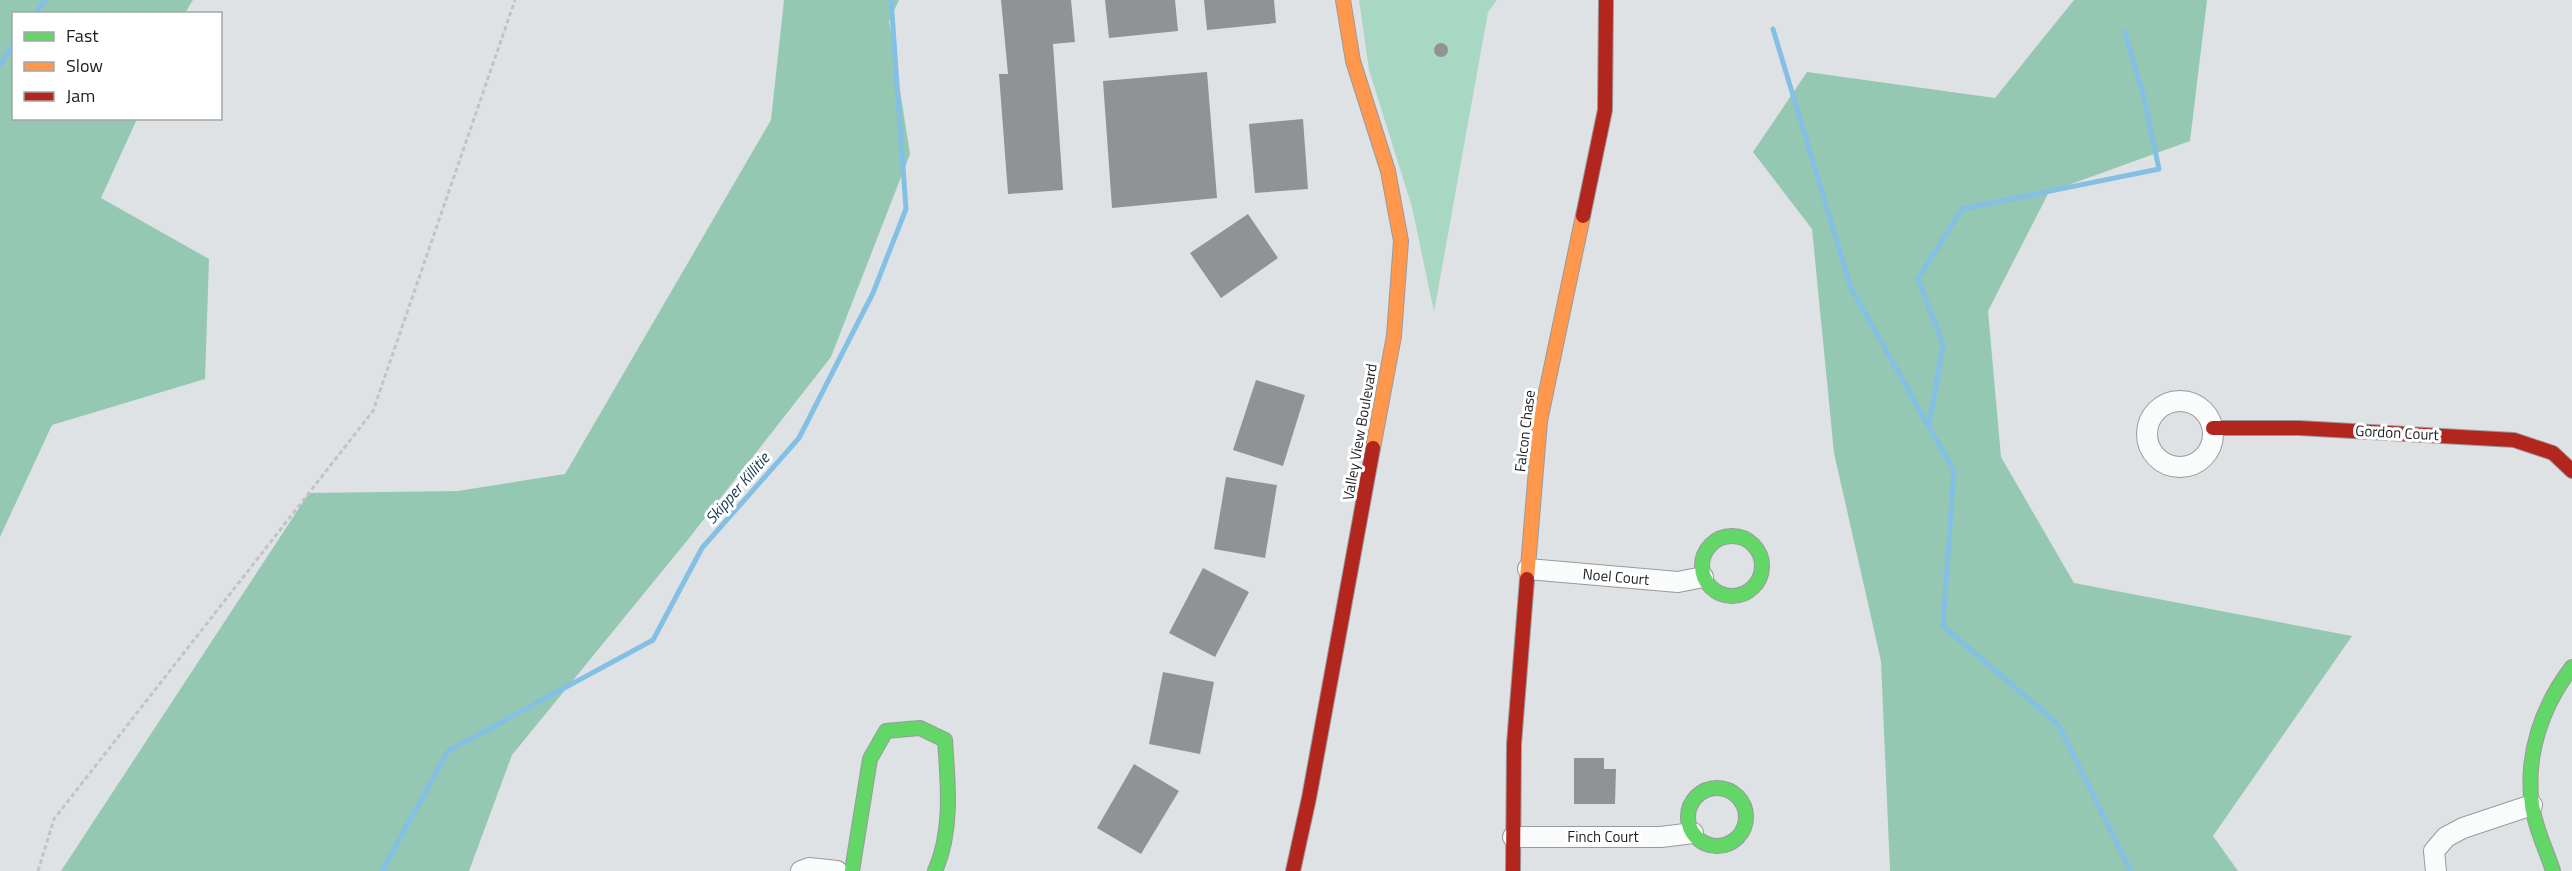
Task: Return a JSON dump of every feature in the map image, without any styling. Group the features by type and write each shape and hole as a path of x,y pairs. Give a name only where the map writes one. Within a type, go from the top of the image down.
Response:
{"street":[{"name":"Valley View Boulevard","path":"1293,871 1311,786 1394,336 1401,241 1388,171 1353,61 1342,0"},
{"name":"Falcon Chase","path":"1513,871 1514,744 1540,421 1605,110 1606,0"},
{"name":"Gordon Court","path":"2213,428 2300,428 2514,440 2553,453 2572,471"},
{"path":"1730,536 1749,541 1760,556 1760,577 1747,592 1726,596 1717,593 1703,578 1702,558 1713,542 1721,538 1730,536"},
{"name":"Noel Court","path":"1528,569 1678,582 1703,578"},
{"path":"2547,869 2532,804 2532,759 2541,721 2561,680 2572,667"},
{"path":"852,871 870,759 886,730 920,728 945,740 948,799 941,860 934,871"},
{"path":"1715,787 1725,789 1734,793 1741,800 1747,818 1745,827 1733,841 1716,846 1707,844 1693,833 1689,823 1691,804 1706,790 1715,787"},
{"path":"2436,871 2434,851 2446,837 2463,828 2532,804"},
{"name":"Finch Court","path":"1512,837 1660,837 1693,833"},
{"path":"801,871 809,868 837,871"}],"path":[{"path":"38,871 54,819 373,411 515,0"}],"green space":[{"path":"0,0 193,0 186,12 12,12 12,120 137,120 101,198 209,259 205,379 52,425 0,537"},
{"path":"784,0 899,0 889,21 910,154 831,357 686,542 512,755 469,871 61,871 309,493 458,491 565,474 771,120"},
{"path":"1359,0 1497,0 1488,12 1434,312 1412,207 1369,70"},
{"path":"2074,0 2207,0 2190,141 2049,192 1988,311 2001,457 2074,583 2352,636 2213,836 2238,871 1890,871 1881,661 1834,453 1812,229 1753,152 1807,72 1995,98"}],"building":[{"path":"1001,0 1071,0 1075,42 1053,44 1063,190 1008,194 999,74 1008,74"},
{"path":"1105,0 1175,0 1178,31 1109,38"},
{"path":"1204,0 1274,0 1276,23 1207,30"},
{"path":"1438,43 1444,43 1448,50 1444,57 1438,57 1434,53 1434,47"},
{"path":"1207,72 1217,198 1112,208 1103,81"},
{"path":"1303,119 1308,189 1255,193 1249,124"},
{"path":"1248,214 1278,258 1221,298 1190,253"},
{"path":"1256,380 1305,395 1283,466 1233,450"},
{"path":"1226,477 1277,485 1265,558 1214,549"},
{"path":"1203,568 1249,592 1215,657 1169,633"},
{"path":"1163,672 1214,682 1200,754 1149,744"},
{"path":"1574,758 1604,758 1604,769 1616,769 1615,804 1574,804"},
{"path":"1134,764 1179,791 1141,854 1097,828"}],"waterway":[{"path":"36,12 45,0"},
{"name":"Skipper Killitie","path":"382,871 448,751 653,640 702,548 799,438 873,293 906,209 891,0"},
{"path":"1773,29 1851,288 1954,471 1943,626 2058,724 2131,871"},
{"path":"1929,426 1943,344 1918,279 1962,209 2159,169 2144,98 2125,32"},
{"path":"0,65 12,46"}],"traffic: fast":[{"path":"1726,536 1738,536 1749,541 1757,549 1762,566 1760,578 1749,591 1738,596 1726,596 1715,591 1707,583 1702,572 1702,560 1707,549 1715,541 1726,536"},
{"path":"2553,871 2533,814 2531,768 2544,715 2561,682 2572,667"},
{"path":"852,871 870,759 886,731 920,728 945,740 947,823 945,840 935,871"},
{"path":"1717,788 1728,790 1738,796 1744,806 1746,817 1744,828 1738,838 1728,844 1717,846 1706,844 1696,838 1690,828 1688,817 1690,806 1696,796 1706,790 1717,788"}],"traffic: slow":[{"path":"1343,0 1353,61 1388,171 1401,241 1394,336 1373,448"},
{"path":"1527,579 1540,421 1583,216"}],"traffic: jam":[{"path":"1583,216 1605,110 1606,0"},
{"path":"2213,428 2299,428 2514,440 2553,453 2572,471"},
{"path":"1293,871 1309,798 1373,448"},
{"path":"1513,871 1514,744 1527,579"}]}
